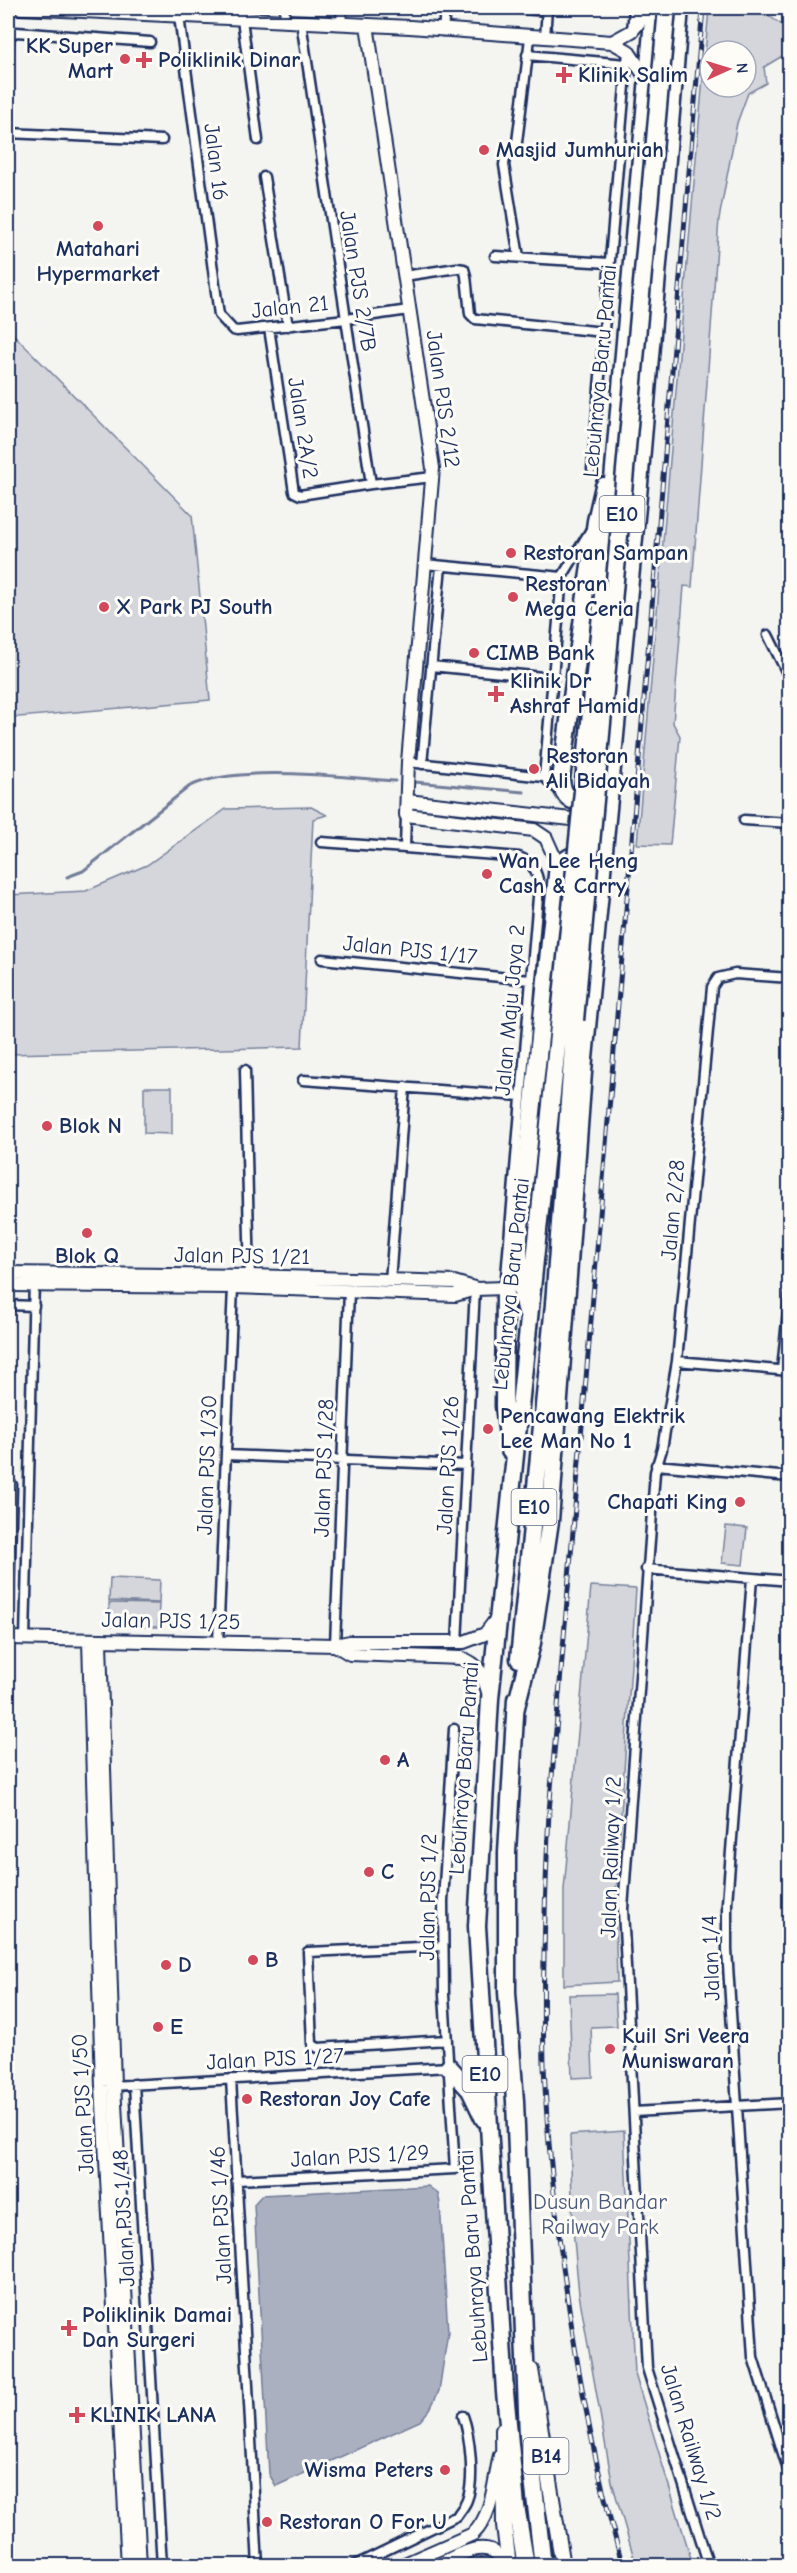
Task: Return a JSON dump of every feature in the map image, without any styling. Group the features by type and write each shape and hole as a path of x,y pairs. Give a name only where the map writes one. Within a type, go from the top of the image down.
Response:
{"highway":[{"name":"Lebuhraya Baru Pantai","path":"526,2565 516,2506 505,2392 487,2125 477,1926 490,1699 603,595 648,81 652,8"},
{"name":"Lebuhraya Baru Pantai","path":"543,2565 528,2436 514,2101 507,1992 507,1852 515,1711 554,1304 575,1020 667,8"},
{"path":"515,1711 532,1643 550,1521 600,887 638,496 680,8"},
{"path":"610,778 605,792 591,801 575,801 563,793 561,779 596,521 604,485 615,458"},
{"path":"530,1324 519,1282 519,1237 558,865 570,856 583,858 594,870 600,887"},
{"path":"505,1288 504,1406 513,1476"},
{"path":"449,2067 470,2090 487,2125"}],"main road":[{"name":"B14","path":"525,2348 534,2382 563,2565"},
{"name":"B14","path":"505,2392 502,2447 504,2524 509,2565"}],"street":[{"path":"21,8 137,10 178,16 215,13 242,19 612,42 632,31 652,8"},
{"path":"284,21 285,8"},
{"path":"341,24 342,8"},
{"path":"443,31 445,8"},
{"path":"511,8 547,9 545,38"},
{"path":"632,31 634,8"},
{"name":"Jalan 16","path":"178,16 217,313"},
{"path":"242,19 258,140"},
{"name":"Jalan PJS 2/7B","path":"301,22 371,484"},
{"name":"Jalan PJS 2/12","path":"367,25 433,477 408,762 406,815"},
{"path":"8,52 9,36 16,32 150,42"},
{"path":"519,257 504,165 505,158 517,142 530,38"},
{"path":"612,42 648,81"},
{"path":"527,55 627,57"},
{"path":"592,469 627,57"},
{"path":"8,133 162,140"},
{"path":"264,177 288,326"},
{"path":"495,256 609,263"},
{"path":"404,276 457,268 464,269 470,314 476,319 604,332"},
{"name":"Jalan 21","path":"217,313 235,330 288,326 409,310"},
{"name":"Jalan 2A/2","path":"269,328 294,492 300,495 371,484"},
{"path":"371,484 433,477"},
{"path":"544,777 562,577 596,521"},
{"path":"424,564 562,577"},
{"path":"422,764 441,566"},
{"path":"768,635 789,679"},
{"path":"431,666 553,678"},
{"path":"408,762 544,777 563,793"},
{"path":"407,801 571,819 587,827 593,835 600,887"},
{"path":"405,848 406,815 534,830 546,838 558,865"},
{"path":"744,820 789,824"},
{"name":"Jalan Maju Jaya 2","path":"321,842 519,857 534,867 539,885 505,1288"},
{"name":"Jalan PJS 1/17","path":"322,959 530,980"},
{"name":"Jalan 2/28","path":"656,1465 662,1449 677,1361 712,987 715,980 723,975 789,978"},
{"path":"245,1070 250,1282"},
{"path":"303,1080 520,1096"},
{"path":"390,1281 405,1087"},
{"name":"Jalan PJS 1/21","path":"8,1273 34,1280 233,1287 250,1282 349,1291 455,1295 475,1289 505,1288"},
{"path":"25,1639 34,1280"},
{"name":"Jalan PJS 1/21","path":"8,1285 34,1280 390,1281 454,1282 475,1289"},
{"name":"Jalan PJS 1/30","path":"218,1643 233,1287"},
{"name":"Jalan PJS 1/26","path":"457,1642 475,1289"},
{"name":"Jalan PJS 1/28","path":"334,1646 349,1291"},
{"path":"677,1361 786,1371 789,1291"},
{"path":"8,1305 34,1306"},
{"path":"226,1455 466,1465"},
{"path":"656,1465 789,1477"},
{"name":"Jalan Railway 1/2","path":"656,1465 646,1569 623,1910 647,2368 710,2565"},
{"path":"8,1638 10,1485 29,1485"},
{"path":"646,1569 789,1581"},
{"name":"Jalan 1/4","path":"752,1578 727,1904 735,2105 753,2357 789,2476"},
{"name":"Jalan PJS 1/25","path":"8,1638 334,1646 350,1642 457,1642 472,1641 485,1634 499,1616"},
{"name":"Jalan PJS 1/50","path":"95,1641 108,2086 121,2315 141,2565"},
{"name":"Jalan PJS 1/25","path":"334,1646 350,1654 461,1658 472,1661 482,1672 490,1699"},
{"name":"Jalan PJS 1/2","path":"449,2067 442,1889 454,1729"},
{"path":"443,1946 308,1952 312,2044 318,2048 447,2040"},
{"name":"Jalan PJS 1/27","path":"108,2086 449,2067"},
{"name":"Jalan PJS 1/29","path":"237,2180 455,2169 449,2067"},
{"name":"Jalan PJS 1/46","path":"231,2079 258,2565"},
{"name":"Jalan PJS 1/48","path":"134,2084 162,2565"},
{"path":"634,2112 789,2103"},
{"path":"121,2315 148,2313"},
{"name":"Jalan PJS 1/50","path":"121,2315 128,2565"},
{"path":"353,2565 457,2516 467,2500 470,2486 469,2431 463,2416"},
{"path":"400,2565 473,2534 480,2527 487,2512 502,2447"},
{"path":"436,2565 475,2548 483,2547 496,2555 503,2565"}],"green space":[{"path":"709,8 770,8 769,16 785,27 789,26 789,52 764,67 766,83 758,87 758,39 706,39"},
{"path":"701,99 746,99 737,123 719,219 692,587 684,586 673,723 680,736 670,845 637,844"},
{"name":"X Park PJ South","path":"8,334 13,334 192,515 210,700 8,718"},
{"path":"311,807 327,815 313,819 302,1047 8,1054 8,895 86,891 147,865 226,809"},
{"path":"144,1087 172,1087 172,1134 144,1133"},
{"path":"726,1526 747,1528 743,1565 722,1563"},
{"path":"110,1578 160,1580 159,1603 109,1601"},
{"path":"591,1586 636,1589 615,1908 617,1982 564,1985 564,1890"},
{"path":"109,1603 159,1604 158,1627 109,1626"},
{"path":"615,1994 617,2026 591,2027 593,2077 572,2078 569,1995"},
{"name":"Dusun Bandar Railway Park","path":"624,2131 635,2374 693,2565 636,2565 612,2482 579,2294 573,2229 570,2135"}],"water":[{"path":"428,2186 438,2194 440,2203 448,2332 439,2391 430,2409 420,2421 276,2486 269,2474 254,2204 262,2195"}],"waterway":[{"path":"67,877 83,871 190,786 210,779 235,775 290,774 395,781"},
{"path":"415,782 524,792"}],"railway":[{"path":"623,2566 597,2465 584,2397 556,2209 547,2123 544,2065 545,1907 549,1812 703,8"}],"place":[{"name":"KK Super Mart","path":"125,59"},
{"name":"Poliklinik Dinar","path":"144,60"},
{"name":"Klinik Salim","path":"564,75"},
{"name":"Masjid Jumhuriah","path":"484,150"},
{"name":"Matahari Hypermarket","path":"98,226"},
{"name":"Restoran Sampan","path":"511,553"},
{"name":"Restoran Mega Ceria","path":"513,597"},
{"name":"X Park PJ South","path":"104,607"},
{"name":"CIMB Bank","path":"474,653"},
{"name":"Klinik Dr Ashraf Hamid","path":"496,694"},
{"name":"Restoran Ali Bidayah","path":"534,769"},
{"name":"Wan Lee Heng Cash & Carry","path":"487,874"},
{"name":"Blok N","path":"47,1126"},
{"name":"Blok Q","path":"87,1233"},
{"name":"Pencawang Elektrik Lee Man No 1","path":"488,1429"},
{"name":"Chapati King","path":"740,1502"},
{"name":"A","path":"385,1760"},
{"name":"C","path":"369,1872"},
{"name":"B","path":"253,1960"},
{"name":"D","path":"166,1965"},
{"name":"E","path":"158,2027"},
{"name":"Kuil Sri Veera Muniswaran","path":"610,2049"},
{"name":"Restoran Joy Cafe","path":"247,2099"},
{"name":"Poliklinik Damai Dan Surgeri","path":"69,2328"},
{"name":"KLINIK LANA","path":"77,2415"},
{"name":"Wisma Peters","path":"445,2470"},
{"name":"Restoran O For U","path":"267,2522"}]}
